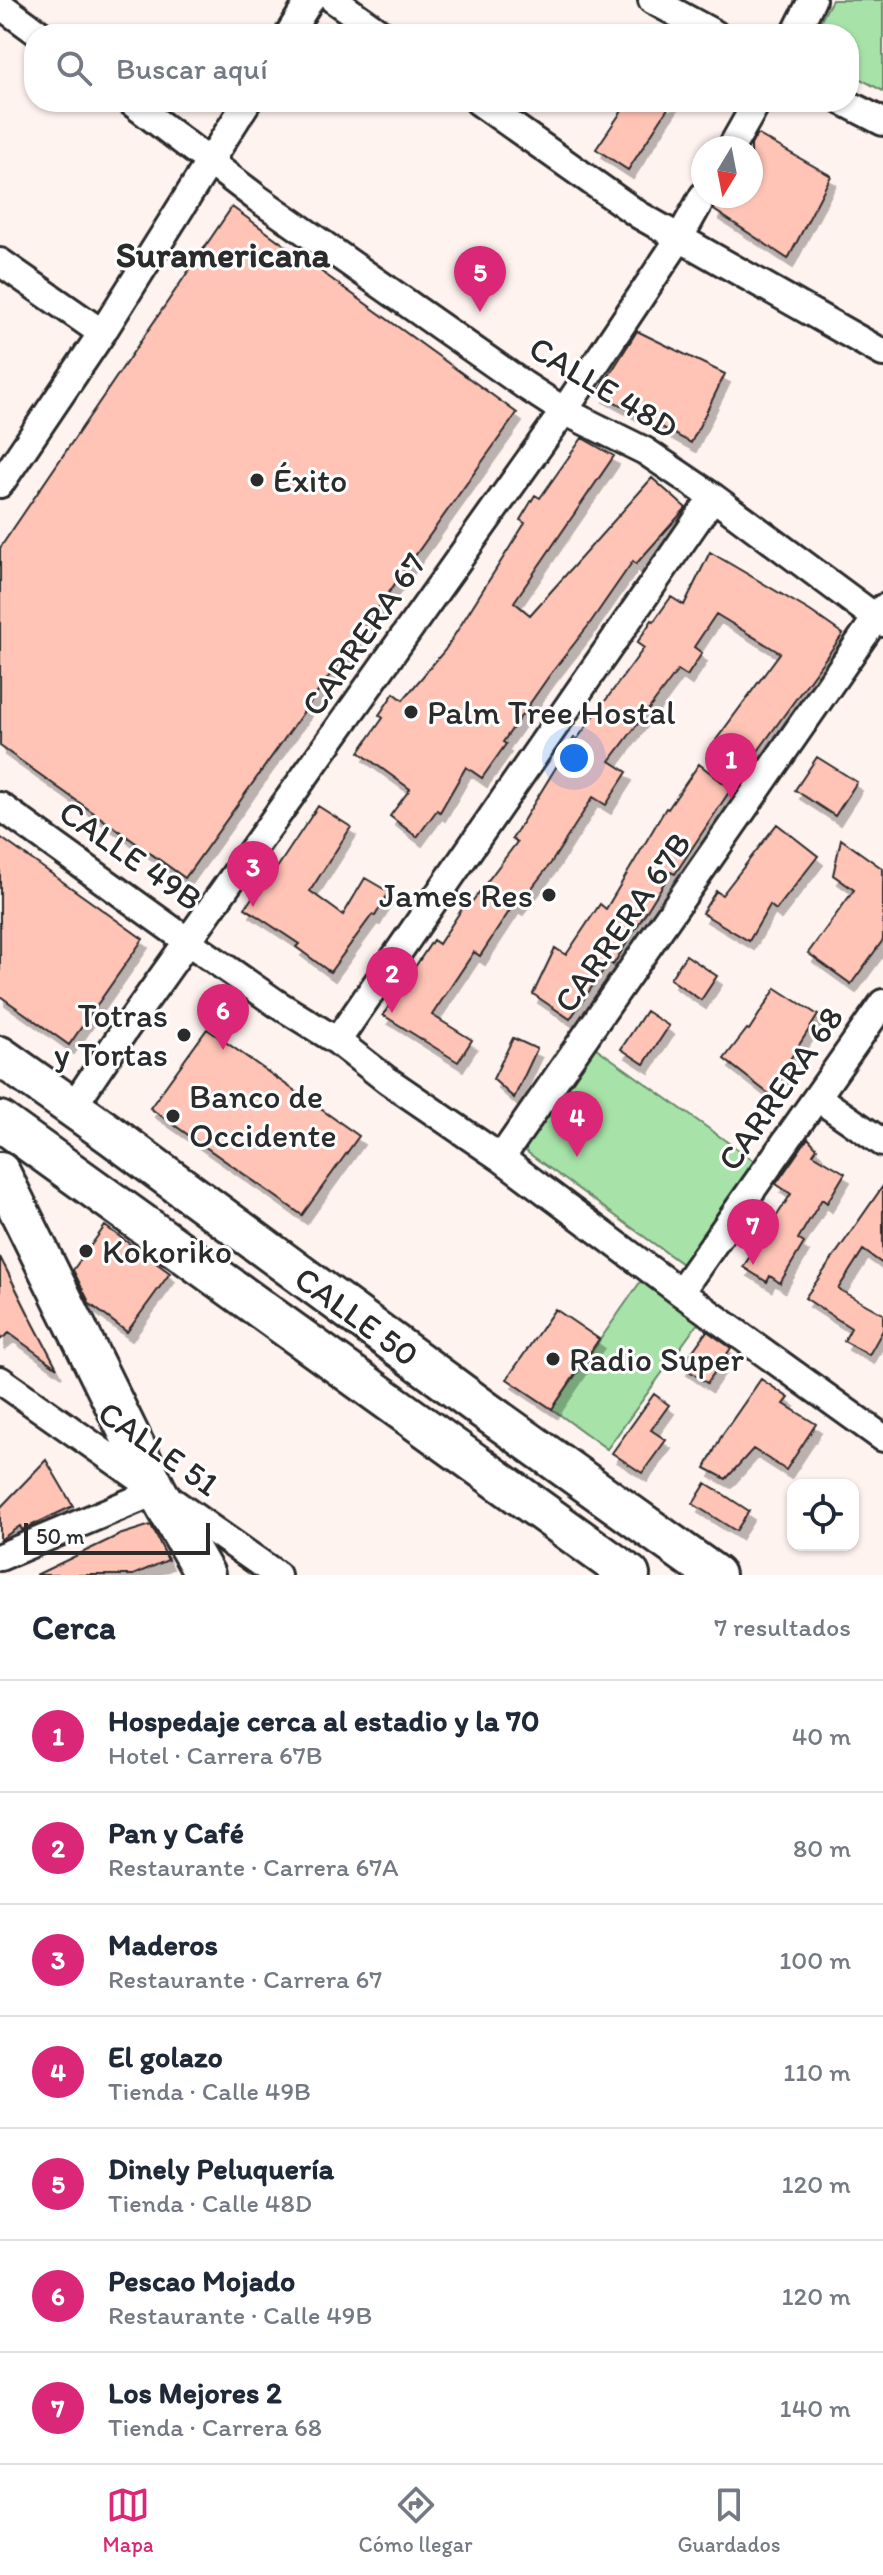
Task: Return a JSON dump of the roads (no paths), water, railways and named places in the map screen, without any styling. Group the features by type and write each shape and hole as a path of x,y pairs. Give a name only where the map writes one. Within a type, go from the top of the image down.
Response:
{"main road":[{"name":"CALLE 50","path":"0,1056 715,1575"},
{"path":"1,1121 25,1125 48,1122 72,1108"},
{"name":"CALLE 50","path":"1,1121 630,1575"},
{"path":"0,1172 157,1491 201,1573"}],"street":[{"path":"295,24 310,0"},
{"path":"334,0 368,24"},
{"path":"652,0 696,24"},
{"path":"800,24 812,0"},
{"path":"0,5 26,24"},
{"path":"859,110 883,122"},
{"name":"CALLE 48D","path":"145,112 270,207 564,411 645,451 881,617"},
{"path":"0,484 102,333 241,112"},
{"path":"493,112 639,215 883,353"},
{"path":"738,136 751,112"},
{"name":"CARRERA 67","path":"72,1108 564,411 679,239 696,208"},
{"path":"0,262 102,333"},
{"path":"337,1041 713,497"},
{"name":"CARRERA 67B","path":"501,1158 881,617"},
{"name":"CALLE 49B","path":"0,806 276,1003 337,1041 387,1080 501,1158 883,1438"},
{"name":"CARRERA 68","path":"680,1292 883,1003"},
{"path":"818,1098 883,1143"},
{"name":"CALLE 51","path":"0,1380 277,1575"},
{"path":"0,1557 157,1491"}],"place":[{"name":"Dinely Peluquería","path":"480,312"},
{"name":"Éxito","path":"257,480"},
{"name":"Palm Tree Hostal","path":"411,712"},
{"name":"Hospedaje cerca al estadio y la 70","path":"731,799"},
{"name":"James Res","path":"549,895"},
{"name":"Maderos","path":"253,907"},
{"name":"Pan y Café","path":"392,1013"},
{"name":"Totras y Tortas","path":"184,1035"},
{"name":"Pescao Mojado","path":"223,1050"},
{"name":"Banco de Occidente","path":"173,1116"},
{"name":"El golazo","path":"577,1157"},
{"name":"Kokoriko","path":"86,1251"},
{"name":"Los Mejores 2","path":"753,1265"},
{"name":"Radio Super","path":"553,1359"}],"district":[{"name":"Suramericana","path":"223,254"}]}
